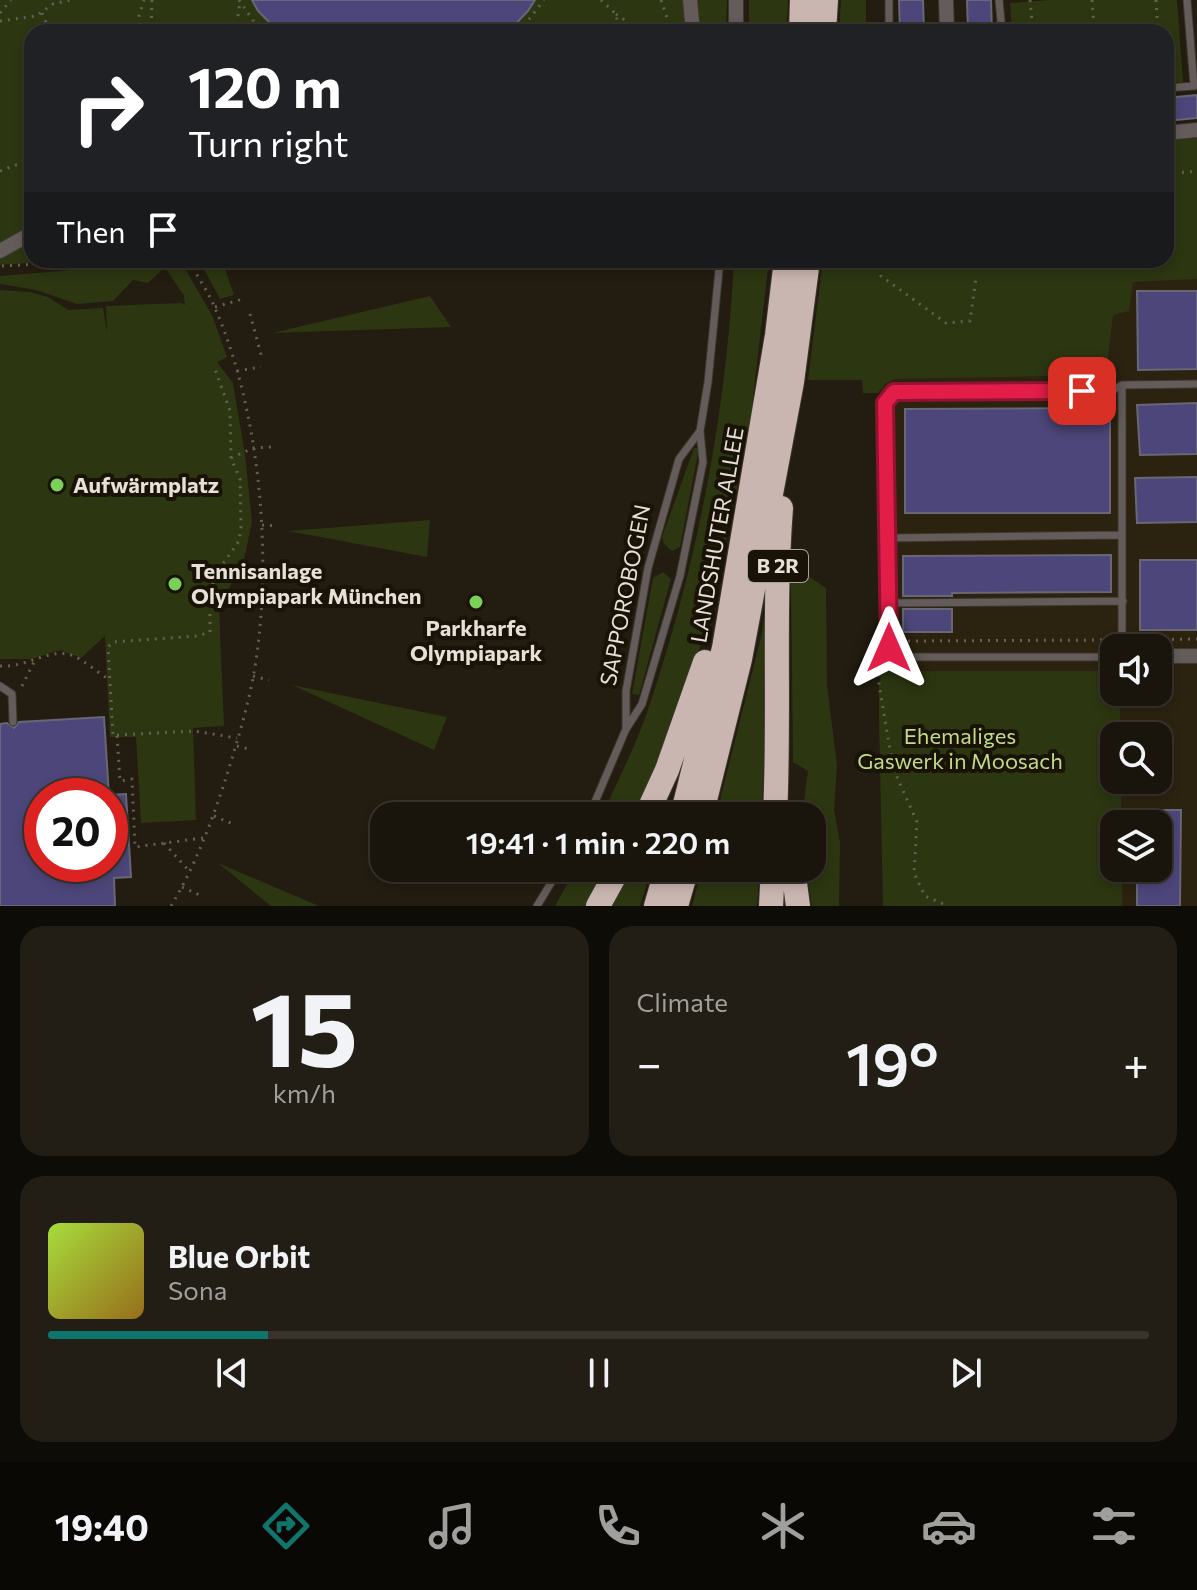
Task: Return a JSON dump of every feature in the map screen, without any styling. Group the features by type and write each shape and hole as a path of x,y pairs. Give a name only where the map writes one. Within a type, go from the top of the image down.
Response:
{"highway":[{"path":"801,24 802,0"},
{"path":"824,24 826,0"},
{"name":"LANDSHUTER ALLEE","path":"686,802 724,648 777,335 785,268"},
{"name":"LANDSHUTER ALLEE","path":"776,802 778,551 792,382 807,268"},
{"name":"LANDSHUTER ALLEE","path":"704,802 740,659 792,382"},
{"name":"B 2R","path":"652,802 688,715 742,546"},
{"path":"778,750 784,802"},
{"path":"598,906 611,882"},
{"path":"656,906 663,882"},
{"path":"676,906 683,882"},
{"path":"771,906 772,882"},
{"path":"795,882 798,906"}],"street":[{"path":"690,0 692,24"},
{"path":"736,0 736,24"},
{"path":"946,0 947,24"},
{"path":"1174,132 1197,130"},
{"path":"0,251 24,238"},
{"path":"1172,656 1197,656"}],"lane":[{"path":"889,0 889,24"},
{"path":"999,0 1001,24"},
{"path":"1174,87 1194,86 1187,0"},
{"name":"SAPPOROBOGEN","path":"595,802 626,729 642,704 680,576 703,462 700,431 719,268"},
{"path":"1100,657 898,657 889,648 885,403 894,392 1113,390 1122,385 1197,384"},
{"path":"1122,385 1122,634"},
{"name":"SAPPOROBOGEN","path":"626,729 626,691 648,568 679,459 700,431"},
{"path":"888,538 1122,535"},
{"path":"888,603 1123,601"},
{"path":"0,686 12,694 13,722"},
{"path":"537,906 552,882"}],"path":[{"path":"0,13 11,0"},
{"path":"0,21 5,23 42,13 53,4 71,0"},
{"path":"136,24 144,0"},
{"path":"151,24 152,0"},
{"path":"525,24 544,0"},
{"path":"601,0 630,24"},
{"path":"661,0 669,24"},
{"path":"1030,0 1032,24"},
{"path":"1092,0 1094,24"},
{"path":"1156,0 1158,24"},
{"path":"237,24 240,1"},
{"path":"240,1 256,24"},
{"path":"42,13 47,24"},
{"path":"616,14 618,24"},
{"path":"0,171 24,162"},
{"path":"1174,174 1196,173"},
{"path":"0,266 24,265"},
{"path":"171,906 190,872 214,816 238,739 253,676 260,604 262,525 253,448 237,371 215,307 193,268"},
{"path":"878,268 881,276 946,323 970,321 976,278"},
{"path":"215,307 243,299"},
{"path":"250,314 262,358"},
{"path":"237,371 261,367"},
{"path":"215,369 230,411 231,458 240,479 239,541 220,568 210,590 210,632 198,636 113,642 108,647 113,735 194,731 238,739"},
{"path":"231,458 253,448 273,447"},
{"path":"262,525 278,526"},
{"path":"260,604 278,609"},
{"path":"1172,641 1197,639"},
{"path":"889,641 1100,644"},
{"path":"0,666 16,667 48,654 71,655 110,680"},
{"path":"898,657 879,674 887,744 893,768 917,822 914,873 918,886 925,896 948,906"},
{"path":"22,686 34,662"},
{"path":"253,676 269,680"},
{"path":"117,735 120,781 132,779 135,847 204,838"},
{"path":"236,745 251,750"},
{"path":"214,816 233,824"},
{"path":"164,843 190,872"},
{"path":"182,887 202,896"}],"shaded area":[{"path":"1197,279 1197,906 1122,906 1122,882 1172,882 1172,810 1121,810 1121,794 1172,794 1172,722 1120,722 1120,706 1172,706 1172,634 1100,634 1100,671 882,671 880,379 1116,280"}],"green space":[{"path":"0,0 727,0 726,24 24,24 24,263 0,265"},
{"path":"749,0 788,0 786,24 749,24"},
{"path":"841,0 866,0 866,24 840,24"},
{"path":"1177,0 1183,82 1174,83 1174,24 1011,24 1010,3"},
{"path":"1197,138 1197,279 1133,282 1129,311 1113,315 1106,375 894,379 878,393 863,393 862,380 808,380 822,268 1174,268 1174,140"},
{"path":"97,268 164,268 148,283 133,280 113,301 77,304 36,290 0,284 0,276"},
{"path":"166,268 185,268 212,315 227,357 217,362 233,383 252,522 244,560 219,607 224,726 193,728 196,820 141,823 136,737 110,737 105,636 81,658 60,650 32,659 0,659 0,290 48,297 68,310 103,308 107,332 106,306 185,305 184,296"},
{"path":"203,268 225,268 234,295 220,299"},
{"path":"733,268 768,268 749,432 709,620 670,736 639,802 608,802 644,721 679,608 706,494 724,377"},
{"path":"430,296 451,327 272,333"},
{"path":"694,448 699,448 680,547 672,551 664,544 662,537"},
{"path":"430,520 427,557 288,531"},
{"path":"769,569 762,802 720,802 762,633"},
{"path":"663,572 671,579 639,695 632,694 653,578"},
{"path":"804,573 826,588 827,685 837,765 834,810 840,843 839,906 812,906 808,882 826,882 826,802 804,802 808,771 793,762 791,581"},
{"name":"Ehemaliges Gaswerk in Moosach","path":"882,671 1100,671 1100,706 1120,706 1120,722 1100,722 1100,794 1121,794 1121,810 1100,810 1100,882 1122,882 1122,906 883,906 879,684"},
{"path":"292,685 447,717 434,750"},
{"path":"218,863 319,906 271,906"},
{"path":"568,882 602,882 589,906 555,906"},
{"path":"621,882 648,882 640,906 608,906"},
{"path":"698,882 759,882 757,906 692,906"}],"building":[{"path":"252,0 535,0 516,24 271,24"},
{"path":"899,0 923,0 924,24 900,24"},
{"path":"967,0 991,0 992,24 968,24"},
{"path":"1197,95 1197,118 1174,120 1174,97"},
{"path":"1137,291 1197,291 1197,369 1138,370"},
{"path":"1197,403 1197,454 1140,455 1137,405"},
{"path":"1110,408 1110,513 905,513 905,409"},
{"path":"1197,477 1197,522 1137,523 1135,478"},
{"path":"1111,555 1111,592 903,596 903,556"},
{"path":"1140,560 1197,560 1197,630 1140,630"},
{"path":"903,609 952,609 952,632 903,632"},
{"path":"104,717 108,778 24,778 24,882 114,882 115,906 0,906 0,724 7,723 14,728 19,722"},
{"path":"1172,810 1181,810 1180,906 1137,906 1137,882 1172,882"},
{"path":"128,827 131,877 128,877"}],"place":[{"name":"Aufwärmplatz","path":"57,485"},
{"name":"Tennisanlage Olympiapark München","path":"175,584"},
{"name":"Parkharfe Olympiapark","path":"476,602"}],"route":[{"path":"889,648 885,403 894,392 1082,391"}]}
